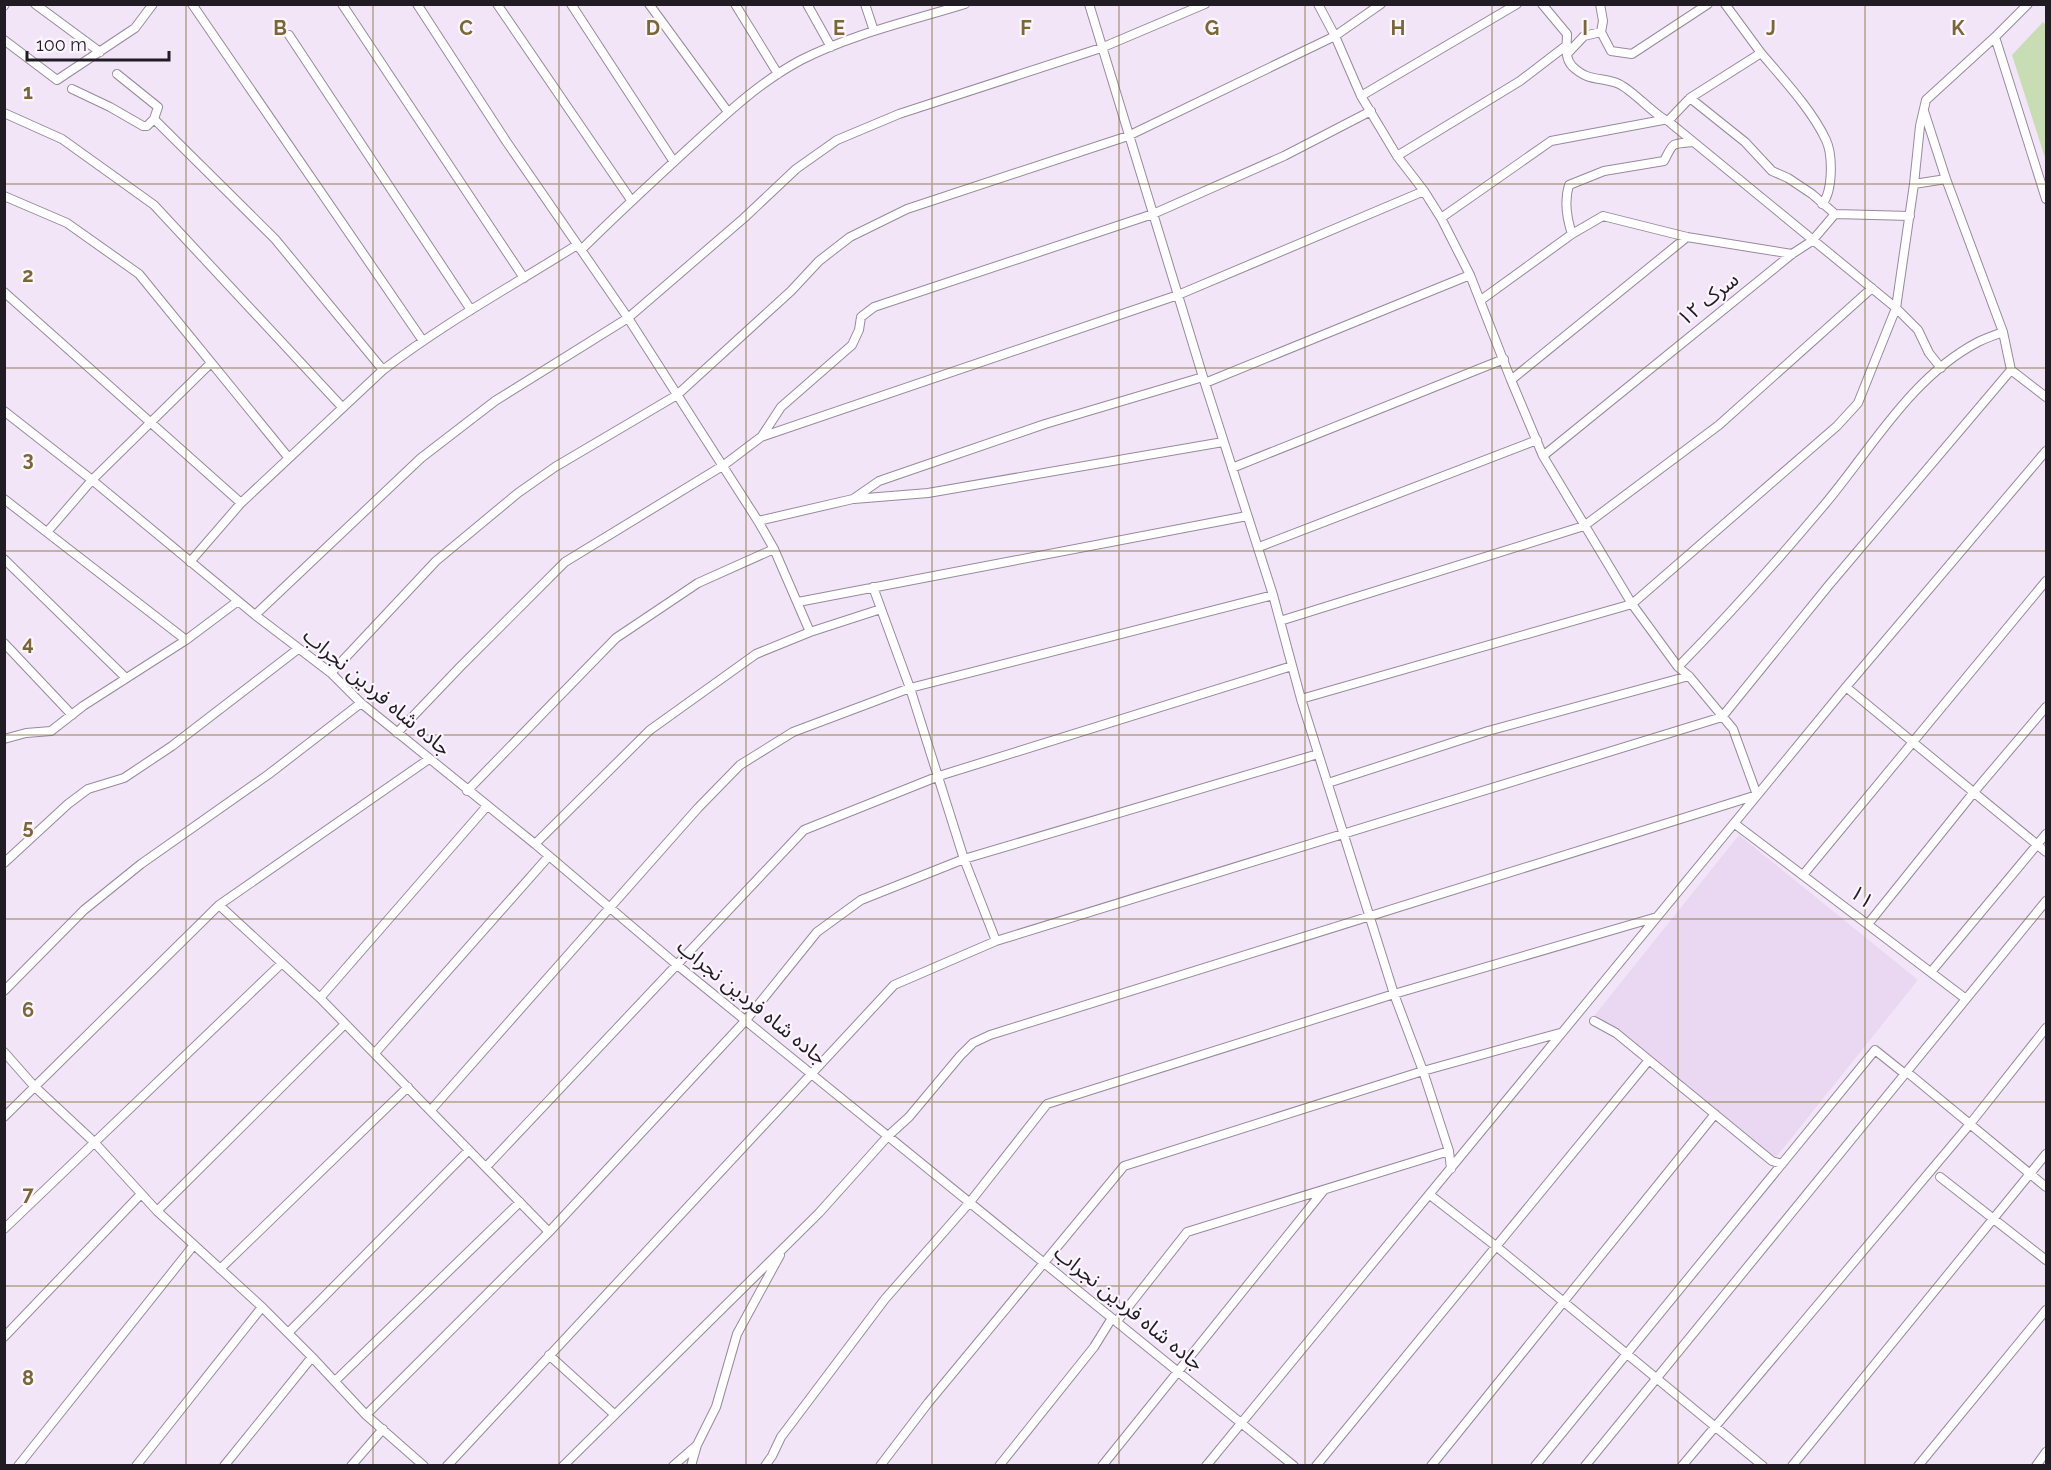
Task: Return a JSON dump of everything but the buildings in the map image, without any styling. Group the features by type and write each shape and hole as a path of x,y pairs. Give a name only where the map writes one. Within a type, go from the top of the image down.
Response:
{"street":[{"path":"35,4 100,51"},
{"path":"4,40 57,80 135,27 153,4"},
{"path":"192,4 423,341"},
{"path":"342,4 524,278"},
{"path":"417,4 724,465 774,549 810,632"},
{"path":"497,4 631,200"},
{"path":"571,4 674,162"},
{"path":"649,4 728,112"},
{"path":"735,4 778,74"},
{"path":"807,4 831,47"},
{"path":"865,4 874,31"},
{"path":"190,562 241,503 383,370 471,310 579,248 757,87 800,61 831,47 874,31 964,4"},
{"path":"1089,4 1246,516 1259,547 1274,595 1301,699 1342,834 1394,994 1423,1071 1449,1151 1451,1169"},
{"path":"255,615 421,458 495,401 628,318 744,218 796,169 837,140 899,114 1101,48 1205,4"},
{"path":"1318,4 1335,36 1361,96 1397,156 1441,218 1470,275 1543,456 1632,604 1678,667 1689,676 1733,729 1757,795"},
{"path":"331,673 436,561 555,467 677,395 791,291 819,261 850,237 906,209 1128,136 1335,36 1381,4"},
{"path":"1361,96 1517,4"},
{"path":"1542,4 1567,34 1567,49 1571,64 1590,78 1619,84 1644,101 1872,288 1918,330 1929,353 1941,368"},
{"path":"1599,4 1603,21 1601,32 1611,51 1632,54 1708,4"},
{"path":"1725,4 1798,98 1827,142 1831,182 1826,200 1822,204"},
{"path":"1301,699 1632,604 1837,426 1858,403 1896,308 1910,216 1920,126 1926,100 1995,38 2028,4"},
{"path":"1397,156 1520,81 1584,36 1601,32"},
{"path":"289,35 471,310"},
{"path":"1995,38 2046,199"},
{"path":"1441,218 1551,141 1665,120 1690,98 1761,53"},
{"path":"72,89 111,107 146,127 154,119 158,107 117,74"},
{"path":"1690,98 1745,142 1772,171 1788,178 1812,194 1835,214 1910,216"},
{"path":"761,437 781,407 852,345 859,330 861,317 874,307 1153,214 1284,156 1371,111"},
{"path":"1924,111 1946,179 2003,332 2011,370 2046,397"},
{"path":"4,113 62,139 154,205 342,407"},
{"path":"154,119 275,239 383,370"},
{"path":"1572,234 1568,221 1569,185 1604,171 1664,161 1667,152 1676,143 1693,142"},
{"path":"1914,184 1946,179"},
{"path":"397,733 565,562 724,465 761,437 1178,295 1424,191"},
{"path":"4,196 67,224 139,274 288,458"},
{"name":"سرک ۱۲","path":"1543,456 1792,254 1812,241 1835,214"},
{"path":"1481,300 1572,234 1603,216 1687,237 1792,254"},
{"path":"1511,380 1687,237"},
{"path":"853,499 879,482 1045,424 1204,380 1470,275"},
{"path":"1280,621 1584,526 1719,425 1872,288"},
{"path":"4,292 241,503"},
{"path":"1678,667 1721,623 1827,502 1922,384 1978,342 2003,332"},
{"path":"1232,468 1504,359"},
{"path":"48,531 92,480 210,364"},
{"path":"447,1466 894,985 996,941 1722,717 1829,585 2011,370"},
{"name":"جاده شاه فردین نجراب","path":"4,411 92,480 255,615 331,673 361,703 535,844 676,964 1294,1466"},
{"path":"1259,547 1537,440"},
{"path":"759,521 853,499 928,494 1223,442"},
{"path":"1206,1466 1846,687 2046,451"},
{"path":"4,499 186,640"},
{"path":"798,602 1246,516"},
{"path":"467,791 616,638 698,583 774,549"},
{"path":"4,560 126,678"},
{"path":"1803,875 2046,581"},
{"path":"873,587 910,688 964,859 996,941"},
{"path":"431,1110 698,808 740,765 793,732 910,688 1274,595"},
{"path":"4,739 26,733 51,731 126,678 186,640 238,601"},
{"path":"535,844 650,730 756,654 810,632 881,609"},
{"path":"4,643 72,715"},
{"path":"4,863 68,804 88,789 124,778 172,746 298,649"},
{"path":"486,1167 804,830 939,776 1292,666"},
{"path":"1328,783 1488,731 1689,676"},
{"path":"1846,687 2046,852"},
{"path":"4,991 84,910 141,864 269,774 361,703"},
{"path":"1868,924 2046,707"},
{"path":"366,1415 549,1232 746,1020 816,932 861,900 964,859 1318,754"},
{"path":"4,1117 219,905 429,759"},
{"path":"563,1466 819,1213 888,1136 909,1117 974,1043 990,1035 1757,795"},
{"path":"320,998 487,806"},
{"name":"۱۱","path":"1735,824 1966,999"},
{"path":"1931,972 2046,834"},
{"path":"375,1053 549,856"},
{"path":"1585,1466 2046,901"},
{"path":"219,905 320,998 549,1232"},
{"path":"765,1466 781,1437 885,1299 970,1202 1047,1104 1394,994 1657,917"},
{"path":"4,1228 282,963"},
{"path":"1594,1021 1616,1033 1772,1161 1782,1164"},
{"path":"157,1210 345,1024"},
{"path":"1682,1466 1970,1124 2046,1028"},
{"path":"880,1466 928,1403 1124,1166 1423,1071 1561,1033"},
{"path":"1535,1466 1875,1050 2046,1187"},
{"path":"4,1052 34,1086 94,1142 141,1194 193,1246 262,1307 366,1415 424,1466"},
{"path":"1316,1466 1649,1060"},
{"path":"220,1269 408,1087"},
{"path":"1431,1466 1715,1114"},
{"path":"288,1333 469,1150"},
{"path":"999,1466 1187,1232 1449,1151"},
{"path":"1792,1466 2046,1154"},
{"path":"1940,1177 2046,1260"},
{"path":"1102,1466 1324,1190"},
{"path":"4,1337 141,1194"},
{"path":"1430,1195 1716,1425 1763,1466"},
{"path":"335,1381 520,1202"},
{"path":"18,1466 193,1246"},
{"path":"691,1466 697,1445 716,1407 737,1334 784,1246"},
{"path":"136,1466 262,1307"},
{"path":"1918,1466 2046,1310"},
{"path":"549,1354 614,1414"},
{"path":"224,1466 312,1357"},
{"path":"351,1466 383,1429"},
{"path":"672,1466 697,1445"},
{"path":"2036,1466 2046,1452"}],"shaded area":[{"path":"1739,835 1918,980 1773,1161 1594,1016"}],"green space":[{"path":"2043,22 2046,25 2046,161 2012,55"}]}
